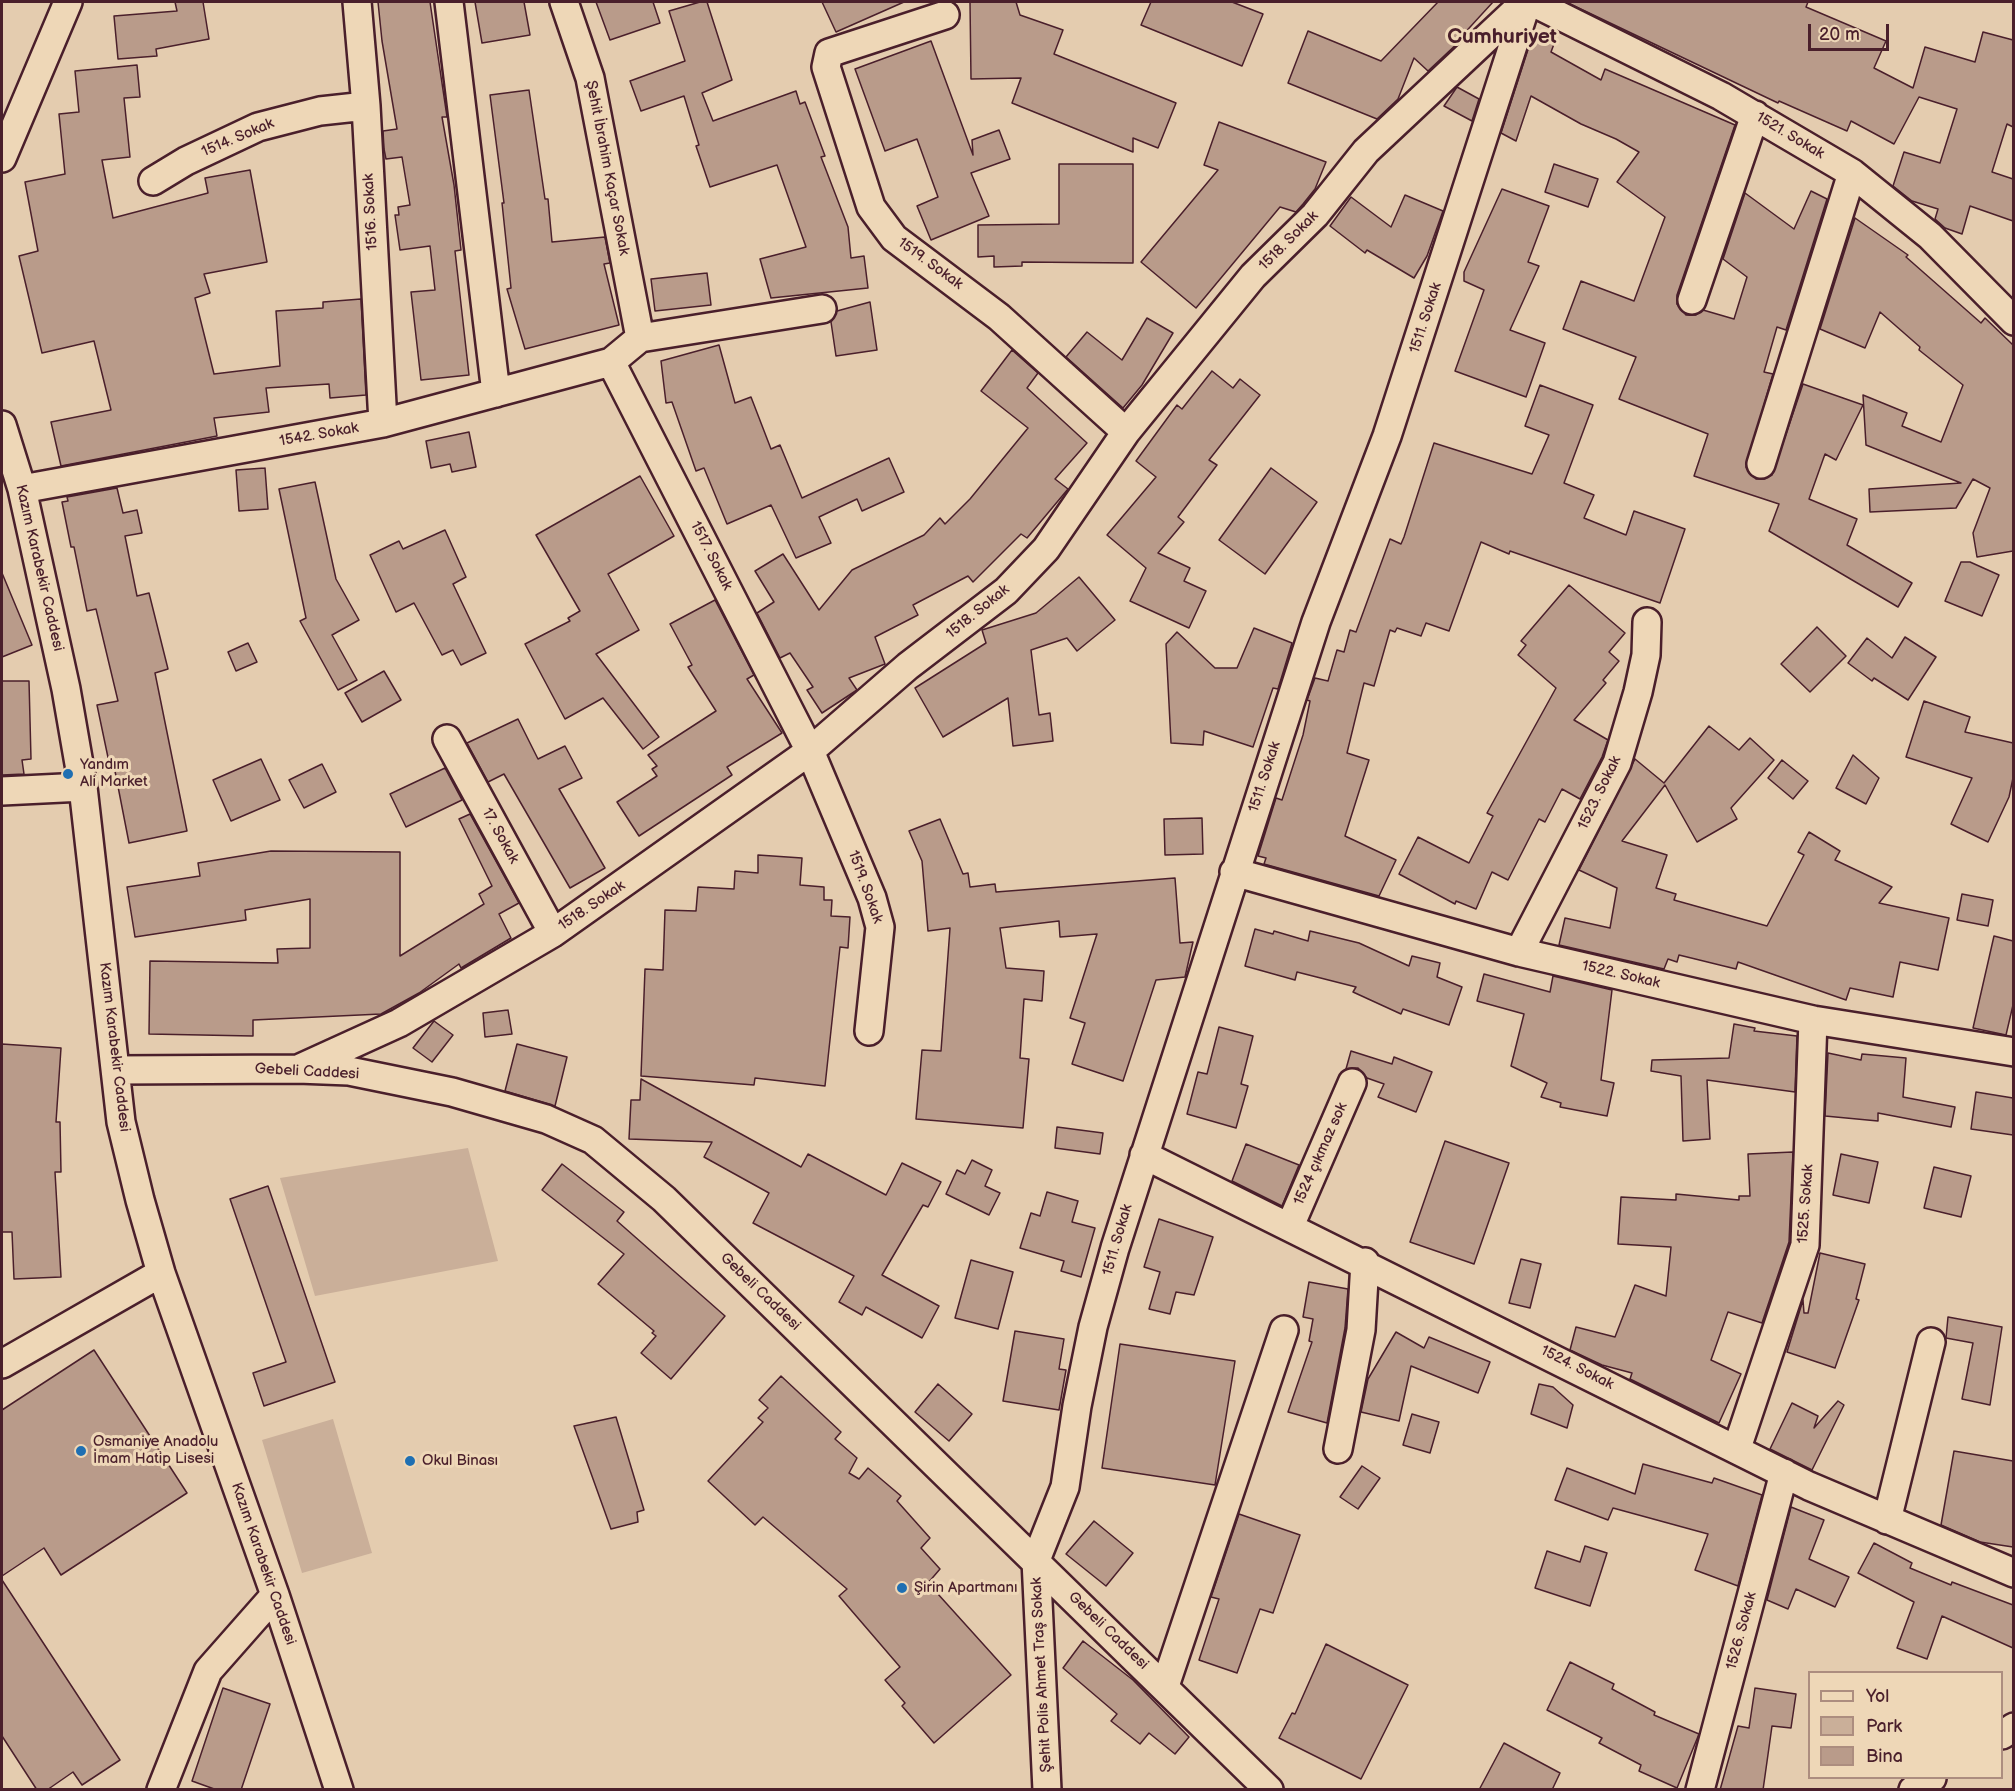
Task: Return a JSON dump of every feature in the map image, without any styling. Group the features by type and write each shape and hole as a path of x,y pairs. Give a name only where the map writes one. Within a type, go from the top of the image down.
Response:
{"street":[{"path":"2,158 68,2"},
{"name":"1516. Sokak","path":"357,2 366,106 383,423"},
{"path":"449,2 496,393"},
{"name":"Şehit İbrahim Kaçar Sokak","path":"564,2 590,78 640,338"},
{"name":"1518. Sokak","path":"298,1069 399,1023 554,933 810,751 900,672 1006,591 1046,549 1069,520 1126,432 1253,276 1315,215 1366,151 1526,2"},
{"name":"1511. Sokak","path":"1036,1560 1065,1487 1077,1406 1093,1327 1144,1155 1316,622 1387,436 1526,2"},
{"name":"1521. Sokak","path":"1532,2 1720,96 1852,173 1930,236 2013,321"},
{"name":"1519. Sokak","path":"945,15 829,53 826,67 871,207 894,238 999,317 1126,432"},
{"name":"1514. Sokak","path":"153,181 186,161 258,127 320,111 366,106"},
{"path":"1692,300 1755,116"},
{"path":"1761,464 1852,173"},
{"path":"611,362 640,338 822,309"},
{"name":"1542. Sokak","path":"22,489 383,423 611,362"},
{"name":"1517. Sokak","path":"611,362 810,751"},
{"name":"Kazım Karabekir Caddesi","path":"2,425 22,489 54,627 83,787 117,1070 121,1122 140,1200 161,1273 275,1595 339,1790"},
{"name":"1523. Sokak","path":"1519,952 1617,763 1638,692 1646,655 1647,622"},
{"name":"17. Sokak","path":"447,739 554,933"},
{"name":"1519. Sokak","path":"810,751 872,898 880,927 869,1031"},
{"path":"2,790 83,787"},
{"name":"1522. Sokak","path":"1234,872 1519,952 1813,1020 2013,1052"},
{"name":"1525. Sokak","path":"1737,1448 1805,1245 1813,1020"},
{"name":"Gebeli Caddesi","path":"117,1070 349,1071 452,1092 546,1119 593,1140 664,1199 1269,1790"},
{"name":"1524 çıkmaz sok","path":"1290,1226 1352,1083"},
{"name":"1524. Sokak","path":"1144,1155 1365,1262 1784,1473 1887,1520 2013,1573"},
{"path":"1338,1449 1361,1330 1365,1262"},
{"path":"2,1364 161,1273"},
{"path":"1165,1686 1284,1330"},
{"path":"1887,1520 1931,1342"},
{"name":"1526. Sokak","path":"1700,1790 1784,1473"},
{"name":"Şehit Polis Ahmet Traş Sokak","path":"1036,1560 1047,1790"},
{"path":"161,1790 208,1671 275,1595"},
{"path":"1913,1790 1930,1779"}],"green space":[{"path":"468,1148 498,1261 315,1296 280,1178"},
{"path":"333,1419 372,1553 302,1573 262,1440"}],"building":[{"path":"175,2 203,2 209,39 156,49 157,56 118,59 114,16 177,11"},
{"path":"378,2 430,2 447,117 442,117 454,185 461,250 455,251 469,375 421,380 411,292 435,290 430,246 400,250 395,215 399,215 398,207 410,205 402,157 386,159 384,149 383,131 397,129 382,41"},
{"path":"475,2 524,2 530,35 482,43"},
{"path":"596,2 653,2 660,23 610,40"},
{"path":"707,2 732,80 702,93 713,121 796,91 800,104 805,102 825,156 821,157 848,227 851,258 864,256 868,288 771,298 760,259 806,247 777,165 710,187 696,146 699,145 684,96 641,111 630,81 685,61 669,11"},
{"path":"822,2 904,2 836,32"},
{"path":"970,2 1016,2 1020,15 1063,30 1054,54 1176,103 1158,148 1133,138 1133,152 1012,103 1021,78 971,79"},
{"path":"1151,2 1232,2 1263,14 1242,66 1141,25"},
{"path":"1438,2 1493,2 1460,38 1461,40 1428,71 1414,58 1398,99 1377,119 1288,83 1308,31 1381,61"},
{"path":"1566,2 1808,2 1806,7 1886,41 1874,68 1913,88 1925,47 1975,62 1983,32 2013,40 2013,127 2007,124 1992,172 2013,179 2013,221 1970,206 1962,234 1945,228 1935,219 1938,209 1912,201 1893,186 1904,152 1940,163 1957,109 1919,97 1894,144 1851,121 1847,131 1779,101 1778,103"},
{"path":"1533,34 1554,44 1551,52 1601,80 1605,69 1735,125 1677,295 1677,304 1686,315 1696,315 1703,310 1734,319 1747,277 1723,259 1745,193 1794,229 1811,191 1827,199 1786,330 1777,327 1764,372 1773,374 1746,467 1756,479 1764,479 1772,475 1803,384 1863,405 1836,460 1825,454 1809,499 1857,519 1847,545 1912,583 1898,607 1769,531 1779,504 1694,476 1708,434 1619,399 1636,357 1563,329 1581,281 1634,301 1665,217 1617,182 1639,152 1616,139 1581,124 1531,96 1516,141 1501,133"},
{"path":"931,41 973,155 972,140 999,130 1010,159 971,173 989,216 931,240 917,206 938,197 917,139 885,151 855,69"},
{"path":"137,65 140,97 124,98 130,157 102,160 113,218 208,193 205,178 250,170 267,262 204,274 210,293 195,298 214,374 280,366 276,311 323,308 323,302 361,299 366,395 330,398 329,384 266,388 269,412 214,418 217,436 61,466 51,422 111,410 94,341 42,353 19,256 38,251 25,182 65,174 59,114 79,112 75,71"},
{"path":"1457,87 1479,99 1472,121 1444,106"},
{"path":"529,90 545,199 548,199 552,242 605,237 610,263 604,264 619,325 525,349 507,289 511,288 502,203 504,203 490,95"},
{"path":"1219,122 1326,162 1315,189 1296,212 1280,207 1196,308 1141,262 1218,170 1204,165"},
{"path":"1059,164 1133,164 1133,263 1022,262 1022,266 994,267 994,256 978,257 978,225 1059,224"},
{"path":"1554,164 1598,179 1588,207 1545,192"},
{"path":"1502,189 1549,206 1528,262 1539,266 1510,330 1545,343 1526,397 1455,371 1484,290 1464,281 1464,272"},
{"path":"1405,195 1443,211 1427,256 1414,278 1367,250 1365,253 1330,226 1351,197 1391,227"},
{"path":"1855,218 1908,255 1906,257 1981,323 1985,318 2013,345 2013,551 1977,557 1973,533 1990,488 1973,479 1956,508 1870,512 1869,489 1961,483 1866,445 1863,395 1907,413 1902,426 1941,442 1963,385 1919,350 1920,347 1880,312 1865,348 1820,329"},
{"path":"707,273 711,305 655,311 651,279"},
{"path":"870,302 877,350 836,356 831,322 837,311"},
{"path":"1147,318 1173,333 1142,385 1123,408 1066,357 1087,332 1122,360"},
{"path":"719,345 735,403 751,397 771,449 780,445 802,498 889,458 904,492 862,511 857,499 819,517 831,543 796,558 771,505 727,524 704,468 696,471 672,402 666,403 661,361"},
{"path":"1012,350 1038,373 1027,388 1087,443 1055,479 1068,489 1027,538 1021,534 973,582 968,576 913,605 918,615 875,637 885,664 849,678 857,690 822,713 807,690 813,687 790,653 780,658 757,613 774,602 755,571 783,554 819,610 852,570 924,535 940,518 945,524 970,499 1028,428 981,391"},
{"path":"1212,371 1233,388 1240,379 1260,395 1209,460 1217,465 1178,517 1184,522 1158,553 1190,568 1184,581 1206,591 1189,628 1130,601 1146,568 1107,535 1156,477 1136,461 1177,405 1182,409"},
{"path":"1540,385 1593,405 1564,483 1594,495 1584,518 1626,535 1634,511 1685,529 1660,603 1510,551 1509,554 1481,542 1449,631 1426,623 1421,636 1397,628 1395,632 1390,630 1374,686 1364,683 1347,753 1369,760 1345,836 1396,860 1379,896 1264,864 1266,858 1258,856 1276,798 1282,800 1303,735 1310,701 1307,700 1315,678 1328,681 1337,650 1344,652 1350,630 1356,632 1390,539 1401,544 1434,443 1532,474 1549,435 1525,426"},
{"path":"469,432 476,467 452,472 450,464 431,468 426,441"},
{"path":"265,468 268,509 239,511 236,470"},
{"path":"1271,468 1317,502 1265,574 1219,540"},
{"path":"640,476 674,536 608,574 639,630 596,654 659,737 643,749 603,698 565,719 525,644 570,621 568,618 580,611 536,535"},
{"path":"315,482 336,579 359,620 332,635 357,680 338,690 300,621 306,618 279,489"},
{"path":"117,488 123,513 137,510 142,533 125,536 137,596 149,593 168,669 155,673 187,831 129,843 114,766 110,767 97,705 118,701 96,609 87,611 62,502 68,501 67,497"},
{"path":"445,530 466,577 453,584 486,653 461,665 453,650 442,655 414,603 396,612 370,555 399,541 403,549"},
{"path":"1961,562 1970,562 1999,575 1982,616 1945,601"},
{"path":"2,573 32,645 2,657"},
{"path":"1079,577 1115,620 1077,651 1067,638 1031,650 1039,715 1050,713 1053,741 1013,746 1008,698 943,737 915,688 986,643 982,630 1036,613"},
{"path":"1569,585 1625,633 1609,652 1619,661 1603,680 1606,683 1574,720 1608,740 1602,757 1580,799 1562,789 1545,822 1539,819 1508,880 1492,872 1476,909 1456,901 1455,904 1399,874 1418,837 1469,863 1493,816 1487,813 1556,688 1518,655 1526,645 1521,641"},
{"path":"715,600 754,675 747,679 782,733 727,767 732,775 639,836 617,802 657,776 652,769 657,766 648,755 716,711 688,667 692,665 670,624"},
{"path":"1817,627 1846,656 1810,692 1781,664"},
{"path":"1254,628 1292,643 1278,689 1273,688 1253,747 1204,731 1203,745 1171,743 1166,644 1177,632 1215,668 1237,668"},
{"path":"1905,637 1936,657 1908,700 1874,678 1872,681 1848,663 1867,638 1892,658"},
{"path":"248,643 257,662 236,671 228,652"},
{"path":"384,671 401,700 362,722 345,693"},
{"path":"2,681 29,681 31,759 22,760 24,774 2,775"},
{"path":"1924,701 1970,717 1965,732 2013,743 2013,778 2009,797 1988,842 1951,824 1972,778 1906,757"},
{"path":"518,719 538,759 565,746 582,778 559,789 605,868 570,888 504,774 488,782 467,743"},
{"path":"1709,726 1739,750 1750,738 1774,760 1731,808 1737,819 1697,842 1665,785 1622,841 1667,855 1656,888 1676,894 1674,900 1767,926 1804,855 1798,852 1809,832 1840,851 1835,860 1892,887 1879,903 1949,918 1938,970 1900,962 1893,997 1850,988 1846,1000 1738,962 1736,969 1679,955 1677,962 1668,959 1664,969 1559,945 1565,918 1610,928 1617,888 1579,870 1635,759 1664,783"},
{"path":"1853,755 1879,778 1866,804 1836,788"},
{"path":"261,759 280,800 231,821 213,780"},
{"path":"1782,760 1808,781 1793,799 1768,778"},
{"path":"322,764 336,792 304,808 289,780"},
{"path":"445,768 462,800 406,827 390,794"},
{"path":"470,814 519,903 499,914 511,938 461,968 459,964 419,993 381,1014 253,1020 253,1036 149,1034 150,961 278,963 277,949 310,948 310,899 245,910 246,920 135,937 127,887 200,876 198,863 271,851 400,852 400,956 484,904 479,894 492,886 459,819"},
{"path":"1202,818 1203,854 1165,855 1164,819"},
{"path":"940,819 963,874 968,873 970,887 995,884 996,892 1175,878 1180,943 1193,942 1185,977 1156,980 1123,1081 1072,1064 1085,1023 1070,1018 1097,934 1060,937 1059,921 1000,928 1006,968 1044,971 1042,1001 1024,999 1020,1058 1029,1059 1023,1128 916,1119 922,1050 941,1051 950,928 928,931 922,861 909,831"},
{"path":"758,855 802,858 800,885 824,887 824,900 832,900 831,916 850,917 848,948 840,947 825,1086 755,1078 754,1085 641,1076 645,969 663,970 665,910 696,911 698,887 734,889 735,871 758,873"},
{"path":"1962,894 1993,900 1988,926 1957,920"},
{"path":"1255,929 1273,934 1274,931 1308,941 1310,931 1359,943 1409,966 1412,956 1440,963 1437,977 1462,987 1449,1025 1403,1009 1401,1014 1353,992 1356,987 1297,972 1295,980 1245,966"},
{"path":"1994,936 2013,941 2013,1005 2006,1035 1973,1028"},
{"path":"1484,974 1550,992 1553,976 1612,990 1601,1080 1614,1083 1607,1116 1560,1107 1561,1103 1541,1097 1547,1083 1511,1066 1524,1014 1477,1001"},
{"path":"508,1010 512,1034 485,1037 483,1013"},
{"path":"434,1021 453,1035 432,1062 413,1048"},
{"path":"1734,1024 1755,1028 1754,1031 1797,1036 1795,1092 1707,1080 1710,1139 1683,1141 1681,1076 1651,1071 1652,1060 1729,1058"},
{"path":"1219,1027 1253,1036 1241,1084 1248,1086 1236,1128 1187,1114 1198,1072 1207,1074"},
{"path":"2,1044 61,1048 56,1122 60,1122 61,1172 55,1172 61,1277 14,1279 12,1232 2,1232"},
{"path":"517,1044 567,1057 555,1106 505,1091"},
{"path":"1351,1051 1392,1064 1394,1057 1432,1072 1416,1112 1378,1097 1384,1084 1367,1078 1358,1068 1346,1069"},
{"path":"1828,1053 1861,1060 1862,1054 1906,1058 1903,1097 1955,1107 1951,1127 1878,1113 1878,1121 1825,1116"},
{"path":"641,1079 801,1167 808,1154 886,1195 902,1163 941,1182 928,1207 923,1205 882,1275 939,1306 922,1338 866,1307 862,1315 839,1302 854,1276 753,1223 769,1193 704,1157 712,1142 629,1139 631,1100 640,1100"},
{"path":"1976,1092 2013,1098 2013,1135 1971,1129"},
{"path":"1057,1127 1103,1133 1100,1154 1055,1148"},
{"path":"1445,1141 1509,1163 1474,1264 1410,1242"},
{"path":"1246,1144 1299,1165 1282,1206 1232,1181"},
{"path":"1793,1152 1789,1242 1762,1323 1728,1312 1711,1360 1741,1374 1719,1423 1630,1379 1632,1373 1602,1365 1570,1350 1576,1327 1615,1337 1635,1285 1666,1296 1671,1247 1618,1244 1621,1197 1676,1200 1676,1194 1739,1200 1739,1196 1750,1196 1748,1154"},
{"path":"1841,1154 1878,1162 1869,1203 1833,1195"},
{"path":"972,1160 992,1170 985,1186 1000,1193 989,1215 946,1194 957,1170 965,1174"},
{"path":"562,1164 624,1212 617,1221 725,1316 671,1379 641,1353 656,1336 652,1333 654,1331 598,1284 624,1254 542,1190"},
{"path":"1934,1167 1971,1176 1961,1217 1924,1208"},
{"path":"268,1186 335,1382 264,1406 253,1373 286,1362 230,1199"},
{"path":"1047,1192 1078,1201 1072,1222 1095,1228 1081,1277 1061,1271 1064,1261 1020,1248 1031,1213 1040,1216"},
{"path":"1159,1219 1213,1237 1194,1295 1176,1292 1170,1314 1149,1309 1160,1272 1144,1267"},
{"path":"1820,1253 1865,1264 1856,1299 1859,1300 1835,1368 1787,1352 1803,1300 1804,1313 1808,1313"},
{"path":"1521,1259 1541,1264 1530,1308 1509,1303"},
{"path":"971,1260 1013,1272 998,1329 955,1318"},
{"path":"1309,1282 1348,1289 1345,1328 1327,1423 1288,1412 1312,1342 1309,1341 1313,1319 1303,1317"},
{"path":"1948,1317 2002,1327 1990,1405 1962,1399 1973,1343 1946,1338"},
{"path":"1015,1331 1064,1339 1059,1369 1066,1370 1059,1410 1003,1401"},
{"path":"1396,1332 1424,1348 1429,1337 1490,1362 1478,1393 1411,1366 1399,1421 1361,1412 1368,1379"},
{"path":"1120,1344 1235,1361 1215,1485 1102,1468"},
{"name":"Osmaniye Anadolu İmam Hatip Lisesi","path":"94,1350 187,1493 61,1575 44,1548 2,1576 2,1410"},
{"path":"781,1376 841,1432 835,1439 857,1458 849,1473 859,1479 868,1468 901,1496 897,1501 930,1538 921,1548 940,1569 928,1583 1011,1675 934,1743 902,1706 905,1703 885,1680 900,1667 839,1596 847,1589 763,1517 755,1525 708,1481 763,1422 758,1418 768,1408 759,1400"},
{"path":"938,1384 972,1414 949,1441 915,1412"},
{"path":"1539,1384 1553,1387 1573,1405 1567,1428 1531,1414"},
{"path":"1838,1401 1844,1405 1812,1470 1770,1449 1792,1403 1818,1416 1814,1428"},
{"path":"1412,1414 1439,1422 1430,1453 1403,1445"},
{"path":"616,1417 644,1510 637,1512 638,1522 611,1529 574,1426"},
{"path":"1954,1451 2013,1461 2013,1547 1980,1542 1941,1525"},
{"path":"1643,1464 1712,1483 1714,1478 1762,1495 1738,1586 1695,1570 1708,1534 1613,1508 1608,1520 1555,1500 1567,1468 1635,1494"},
{"path":"1362,1466 1380,1478 1358,1509 1340,1497"},
{"path":"1791,1507 1824,1520 1809,1559 1849,1577 1835,1607 1796,1589 1788,1609 1767,1600"},
{"path":"1239,1514 1300,1535 1273,1613 1260,1609 1237,1673 1199,1660 1219,1599 1211,1597"},
{"path":"1094,1521 1133,1553 1106,1586 1066,1554"},
{"path":"1874,1543 1912,1563 1910,1568 1951,1585 1952,1582 2013,1605 2013,1648 1942,1616 1927,1659 1897,1648 1914,1602 1858,1573"},
{"path":"1585,1546 1607,1553 1590,1606 1535,1588 1547,1551 1580,1562"},
{"path":"2,1580 120,1760 82,1785 73,1772 47,1790 37,1790 2,1736"},
{"path":"1083,1641 1133,1680 1189,1737 1175,1754 1149,1733 1140,1744 1111,1721 1117,1714 1063,1668"},
{"path":"1326,1644 1408,1685 1361,1779 1279,1738 1292,1713 1295,1714"},
{"path":"1570,1662 1614,1684 1612,1689 1655,1712 1654,1715 1699,1734 1677,1788 1639,1771 1641,1765 1599,1743 1602,1738 1547,1710"},
{"path":"223,1688 270,1704 241,1790 217,1790 192,1781"},
{"path":"1755,1688 1796,1694 1791,1728 1772,1726 1763,1790 1720,1790 1738,1726 1749,1728"},
{"path":"1504,1743 1560,1773 1552,1790 1479,1790"}],"place":[{"name":"Yandım Ali Market","path":"68,774"},
{"name":"Osmaniye Anadolu İmam Hatip Lisesi","path":"81,1451"},
{"name":"Okul Binası","path":"410,1461"},
{"name":"Şirin Apartmanı","path":"902,1588"}],"district":[{"name":"Cumhuriyet","path":"1502,38"}]}
